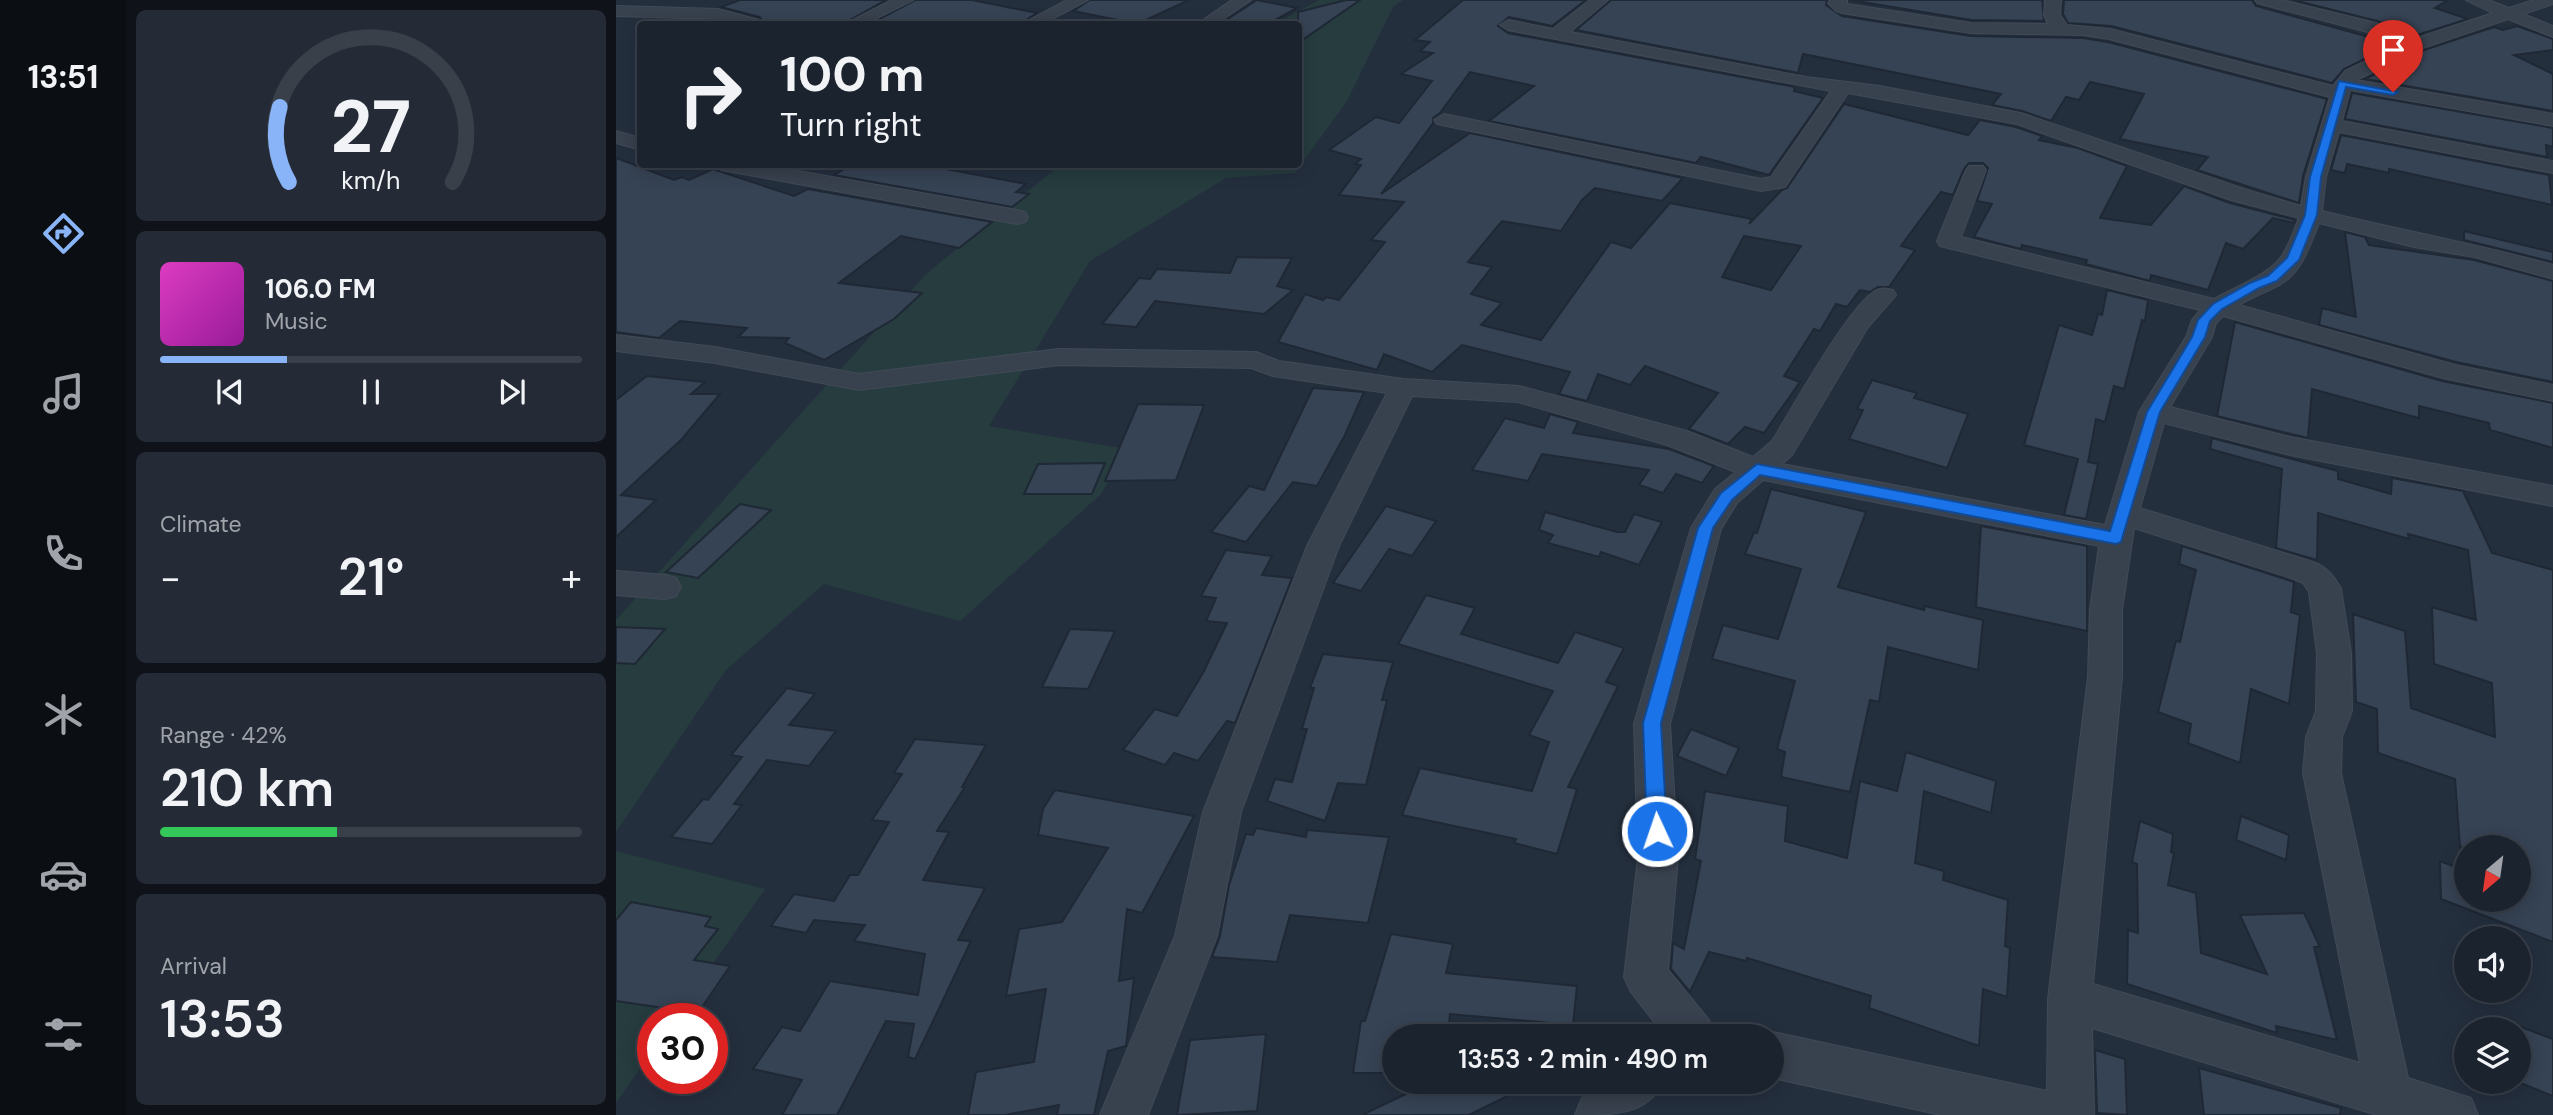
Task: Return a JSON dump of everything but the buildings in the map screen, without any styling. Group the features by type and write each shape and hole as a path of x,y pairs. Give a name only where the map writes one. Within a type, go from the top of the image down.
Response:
{"street":[{"path":"860,21 905,0"},
{"path":"1036,21 1080,0"},
{"path":"1210,21 1242,0"},
{"path":"1557,34 1600,0"},
{"path":"1839,0 1836,3 1842,8 1970,28 2083,30 2132,38 2341,89 2553,120"},
{"path":"2053,0 2052,20 2066,31"},
{"path":"2263,0 2370,27 2417,44"},
{"path":"2474,0 2553,32"},
{"path":"2070,1115 2070,999 2105,677 2106,610 2119,526 2154,412 2199,337 2204,320 2218,307 2255,285 2273,279 2293,260 2311,215 2316,177 2341,89 2351,75 2417,44 2550,0"},
{"path":"616,11 718,14 742,21"},
{"path":"1508,25 2021,119 2239,195 2414,240 2477,251 2553,272"},
{"path":"1444,120 1761,185 1778,183 1842,88"},
{"path":"2332,125 2553,167"},
{"path":"616,137 637,143"},
{"path":"743,168 1017,217"},
{"path":"1976,170 1948,241 2218,307 2452,372 2553,393"},
{"path":"1684,1024 1646,976 1658,858 1652,723 1706,528 1726,496 1782,449 1858,323 1884,295"},
{"path":"616,343 715,355 859,382 1059,357 1256,360 1273,368 1402,387 1519,394 1677,438 1757,469 2119,526 2302,569 2314,575 2325,589 2334,653 2334,711 2324,737 2322,773 2389,1095"},
{"path":"1124,1115 1196,936 1222,813 1323,546 1402,387"},
{"path":"2154,412 2303,449 2553,496"},
{"path":"616,583 665,587"},
{"path":"2070,999 2454,1115"},
{"path":"1784,1057 2048,1115"},
{"path":"1598,1115 1625,1094"}],"green space":[{"path":"1319,0 1403,0 1393,7 1347,101 1302,163 1302,21 1280,21"},
{"path":"1056,168 1299,168 1295,173 1226,178 1090,261 989,426 1127,449 1101,494 960,621 824,584 726,670 616,832 616,620 926,274"},
{"path":"616,851 765,889 685,1003 637,1003 637,1073 616,1103"}],"route":[{"path":"1657,831 1652,723 1706,528 1726,496 1757,469 2116,538 2154,412 2199,337 2204,320 2218,307 2255,285 2273,279 2293,260 2311,215 2316,177 2343,83 2393,92"}]}
